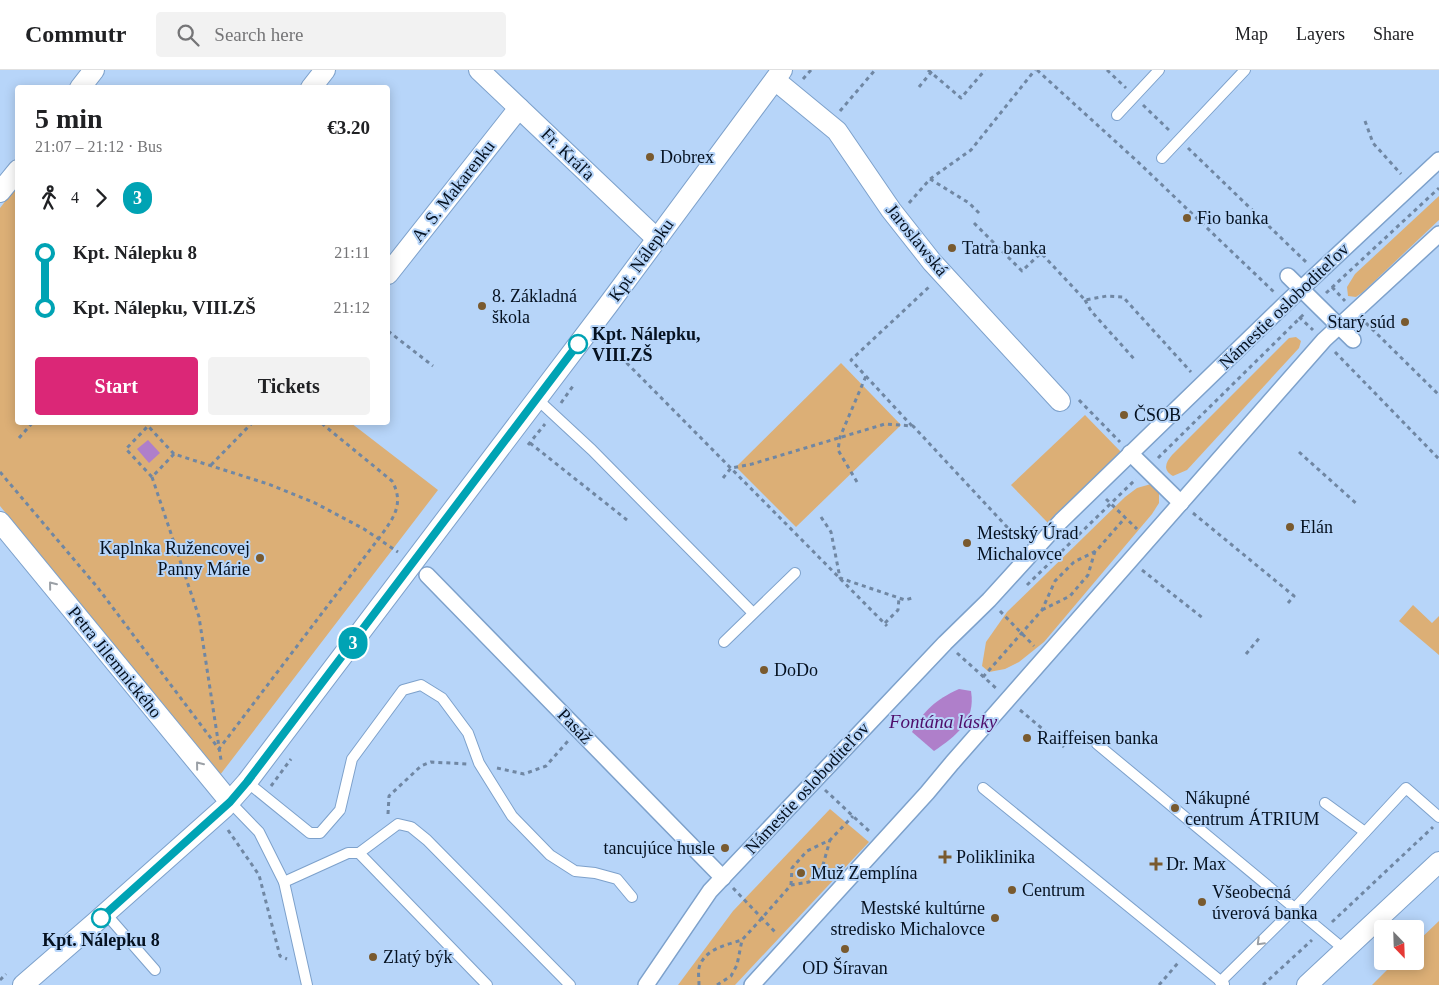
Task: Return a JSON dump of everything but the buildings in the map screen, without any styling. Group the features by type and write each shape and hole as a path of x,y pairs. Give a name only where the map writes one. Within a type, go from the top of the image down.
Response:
{"street":[{"path":"82,85 94,70"},
{"path":"313,85 325,70"},
{"name":"Fr. Kráľa","path":"479,70 657,239"},
{"name":"Jaroslawská","path":"779,75 836,131 891,210 944,274 1060,401"},
{"name":"Kpt. Nálepku","path":"23,985 106,914 230,802 247,782 779,75"},
{"name":"A. S. Makarenku","path":"390,271 519,108"},
{"name":"Námestie osloboditeľov","path":"646,985 710,891 945,643 989,600 1031,553 1130,453 1286,302 1439,160"},
{"path":"0,192 15,174"},
{"path":"752,985 927,793 1324,340 1439,234"},
{"path":"1288,276 1353,340"},
{"path":"1130,453 1181,503"},
{"name":"Petra Jilemnického","path":"0,522 230,802"},
{"name":"Pasáž","path":"427,575 723,878"},
{"path":"1307,985 1439,862"}],"lane":[{"path":"1162,158 1245,70"},
{"path":"1117,115 1156,71"},
{"path":"537,399 592,450 754,613"},
{"path":"724,642 795,573"},
{"path":"247,782 310,832 320,833 340,810 352,759 403,690 421,685 442,698 468,733 479,763 512,816 550,855 574,871 596,873 617,879 632,897"},
{"path":"1097,744 1345,950"},
{"path":"984,788 1223,983 1406,788 1439,819"},
{"path":"230,802 259,832 284,882 307,985"},
{"path":"1325,803 1365,832"},
{"path":"284,882 348,853 359,853 398,824 411,827 427,840 570,985"},
{"path":"359,853 487,985"},
{"path":"106,914 155,970"}],"path":[{"path":"828,125 876,70"},
{"path":"919,87 931,71 961,98 986,70"},
{"path":"908,205 930,179 972,150 1036,70 1138,162 1286,302 1439,459"},
{"path":"1107,70 1317,273 1439,395"},
{"path":"1365,121 1373,143 1412,186"},
{"path":"930,179 969,203 981,215"},
{"path":"1021,591 1315,302 1439,188"},
{"path":"974,223 1022,271 1041,253 1085,300 1091,311 1136,361"},
{"path":"944,274 851,360 1031,553"},
{"path":"1085,300 1106,296 1123,298 1202,384"},
{"path":"590,328 886,624 898,610 899,598"},
{"path":"390,333 433,366"},
{"path":"857,482 838,450 840,438 866,376"},
{"path":"723,478 731,468 752,464 885,424 913,426"},
{"path":"19,438 30,425"},
{"path":"147,425 126,449 152,477 199,617 222,768"},
{"path":"149,425 174,454 268,484 315,503 379,538 401,555"},
{"path":"211,465 249,425"},
{"path":"219,749 379,538 397,509 397,491 392,481 324,425"},
{"path":"530,443 628,520"},
{"path":"1299,452 1358,506"},
{"path":"152,477 174,454"},
{"path":"0,472 98,588 219,749"},
{"path":"1095,488 1148,540"},
{"path":"1181,503 1294,596 1288,603"},
{"path":"821,517 831,532 840,578"},
{"path":"983,677 1042,610 1055,581 1074,562 1096,551 1125,518"},
{"path":"1042,610 1070,596 1088,575 1096,551"},
{"path":"1130,560 1204,619"},
{"path":"840,578 905,600 912,598"},
{"path":"989,600 1020,633 1046,656"},
{"path":"994,617 1001,611"},
{"path":"1246,654 1261,636"},
{"path":"945,643 1064,747"},
{"path":"958,654 964,648"},
{"path":"815,780 882,842"},
{"path":"820,798 826,791"},
{"path":"700,985 699,968 706,957 716,948 742,940 791,885 792,868 808,851 830,840 853,816"},
{"path":"1263,985 1439,819"},
{"path":"228,829 259,876 280,956 304,968"},
{"path":"791,885 809,882 823,866 830,840"},
{"path":"723,878 788,945"},
{"path":"730,896 742,883"},
{"path":"717,985 731,976 737,965 742,940"},
{"path":"1159,985 1186,954"}],"shaded area":[{"path":"15,189 15,425 354,425 438,490 220,775 0,506 0,208"},
{"path":"1439,196 1439,220 1363,292 1356,297 1348,296 1347,287 1355,274"},
{"path":"1296,337 1301,341 1299,348 1187,470 1173,476 1170,474 1166,466 1172,455 1289,338"},
{"path":"841,363 901,425 796,527 736,467"},
{"path":"1085,415 1122,453 1048,523 1011,485"},
{"path":"1151,484 1159,491 1159,503 1152,514 1044,642 1019,662 1005,669 989,672 982,666 986,642 1007,612 1125,497 1137,488"},
{"path":"1413,605 1432,623 1439,616 1439,655 1399,621"},
{"path":"830,809 869,842 735,985 678,985 733,911"},
{"path":"1439,921 1439,985 1372,985 1387,970 1424,970 1424,935"}],"water":[{"path":"148,440 160,453 149,463 137,449"},
{"name":"Fontána lásky","path":"959,689 971,691 972,702 967,719 963,727 950,740 934,751 912,732 931,706"}],"bus line":[{"name":"3","path":"101,918 230,802 247,782 578,344"}],"place":[{"name":"Dobrex","path":"650,157"},
{"name":"Fio banka","path":"1187,218"},
{"name":"Tatra banka","path":"952,248"},
{"name":"8. Základná škola","path":"482,306"},
{"name":"Starý súd","path":"1405,322"},
{"name":"Kpt. Nálepku, VIII.ZŠ","path":"578,344"},
{"name":"ČSOB","path":"1124,415"},
{"name":"Elán","path":"1290,527"},
{"name":"Mestský Úrad Michalovce","path":"967,543"},
{"name":"Kaplnka Ružencovej Panny Márie","path":"260,558"},
{"name":"DoDo","path":"764,670"},
{"name":"Raiffeisen banka","path":"1027,738"},
{"name":"Nákupné centrum ÁTRIUM","path":"1175,808"},
{"name":"tancujúce husle","path":"725,848"},
{"name":"Poliklinika","path":"945,857"},
{"name":"Dr. Max","path":"1156,864"},
{"name":"Muž Zemplína","path":"801,873"},
{"name":"Centrum","path":"1012,890"},
{"name":"Všeobecná úverová banka","path":"1202,902"},
{"name":"Kpt. Nálepku 8","path":"101,918"},
{"name":"Mestské kultúrne stredisko Michalovce","path":"995,918"},
{"name":"OD Šíravan","path":"845,949"},
{"name":"Zlatý býk","path":"373,957"}]}
